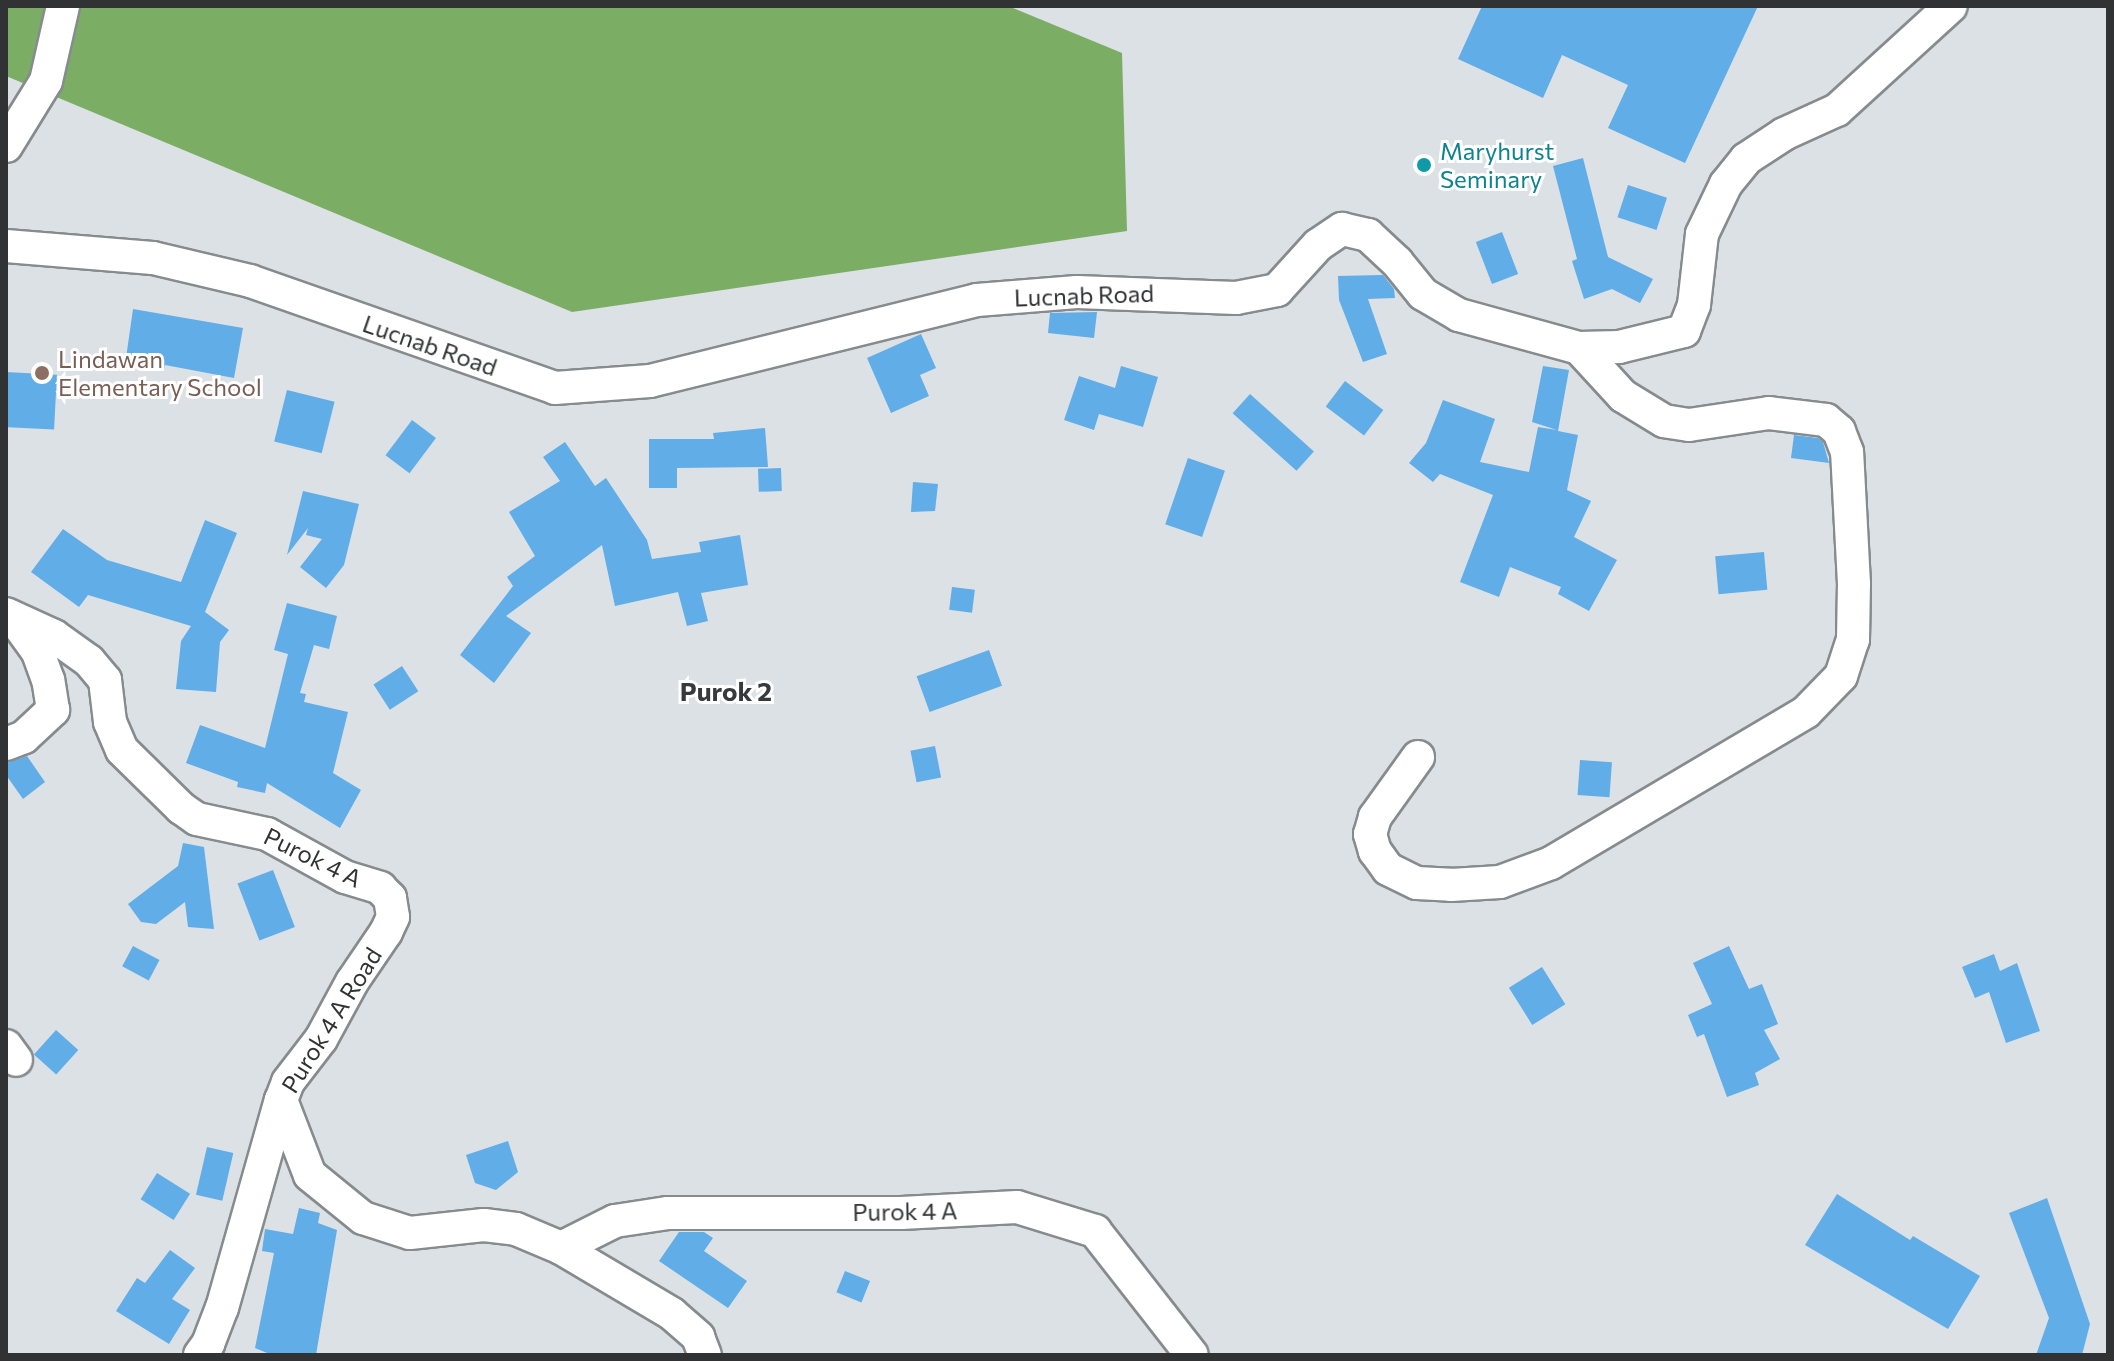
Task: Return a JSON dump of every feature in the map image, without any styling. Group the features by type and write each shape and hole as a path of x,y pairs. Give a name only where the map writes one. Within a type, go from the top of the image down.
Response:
{"street":[{"path":"6,146 46,81 63,6"},
{"name":"Lucnab Road","path":"6,246 153,258 250,281 555,388 650,381 977,300 1077,292 1236,298 1277,290 1318,245 1342,229 1368,235 1397,262 1423,294 1459,315 1579,348 1651,342 1684,331 1694,305 1702,234 1726,184 1746,159 1784,134 1837,110 1951,6"},
{"path":"1418,757 1375,817 1370,834 1375,851 1388,869 1417,883 1451,885 1500,882 1551,863 1806,712 1841,676 1853,640 1854,584 1847,452 1839,431 1826,420 1769,413 1689,425 1664,421 1623,396 1579,348"},
{"path":"6,744 31,733 53,710 48,680 38,652 10,615"},
{"name":"Purok 4 A","path":"10,615 54,636 89,661 105,680 110,722 122,750 181,808 197,819 267,834 345,877 380,888 390,898 393,917 386,932"},
{"name":"Purok 4 A Road","path":"386,932 352,982 321,1039 288,1082 281,1100 310,1175 363,1218 410,1233 484,1225 516,1229 561,1248 672,1314 698,1337 705,1355"},
{"path":"200,1355 208,1344 222,1308 281,1100"},
{"name":"Purok 4 A","path":"561,1248 615,1221 668,1213 901,1213 1017,1207 1095,1231 1192,1355"}],"green space":[{"path":"6,6 1008,6 1122,53 1127,231 572,312 6,76"}],"building":[{"path":"1482,6 1758,6 1685,163 1608,128 1628,85 1562,55 1543,98 1458,59"},
{"path":"1583,158 1608,257 1653,279 1640,303 1612,289 1584,299 1572,261 1577,259 1553,166"},
{"path":"1628,185 1667,198 1656,230 1617,217"},
{"path":"1502,232 1518,274 1492,284 1476,242"},
{"path":"1383,275 1394,289 1395,298 1368,299 1387,354 1363,362 1339,300 1338,276"},
{"path":"133,309 243,328 234,378 165,365 164,370 125,365"},
{"path":"1097,312 1094,338 1048,333 1050,313"},
{"path":"921,334 936,368 920,375 929,396 891,413 867,358"},
{"path":"1121,366 1158,377 1143,427 1099,414 1094,430 1064,420 1079,376 1115,388"},
{"path":"1543,366 1569,370 1558,431 1578,435 1567,490 1591,501 1574,537 1617,560 1589,611 1558,594 1561,587 1510,567 1499,597 1460,582 1493,495 1440,474 1433,482 1409,463 1426,443 1443,400 1495,419 1480,462 1529,472 1538,427 1557,430 1532,422"},
{"path":"6,372 57,375 54,430 6,427"},
{"path":"1345,381 1383,410 1364,435 1326,407"},
{"path":"287,390 335,402 322,453 274,441"},
{"path":"1250,394 1314,452 1297,471 1233,413"},
{"path":"412,420 436,438 409,473 386,455"},
{"path":"765,428 768,467 677,468 677,488 649,488 649,439 714,439 713,433"},
{"path":"1794,435 1818,438 1823,442 1829,463 1791,458"},
{"path":"565,442 595,486 606,478 647,540 652,559 701,552 699,542 740,535 748,585 701,593 708,621 687,626 678,592 615,606 602,545 506,616 531,633 494,683 460,655 513,586 507,577 535,556 509,512 560,481 543,457"},
{"path":"1188,458 1225,471 1202,537 1165,524"},
{"path":"781,468 782,491 759,492 758,469"},
{"path":"913,482 938,484 935,511 911,512"},
{"path":"303,491 359,504 344,565 326,588 300,567 322,539 306,535 308,528 287,555"},
{"path":"205,520 237,533 205,612 229,630 220,642 216,692 176,689 181,641 191,626 88,595 79,607 31,572 63,529 107,560 181,582"},
{"path":"1764,552 1767,590 1718,594 1715,556"},
{"path":"952,587 975,590 972,613 949,610"},
{"path":"287,603 337,616 329,649 314,645 300,693 306,694 304,702 348,712 333,773 361,790 340,828 267,783 265,793 237,787 238,782 186,763 200,725 265,748 288,654 274,650"},
{"path":"989,650 1002,686 930,712 917,676"},
{"path":"402,666 418,691 390,710 373,685"},
{"path":"935,746 941,777 917,782 910,751"},
{"path":"27,756 45,782 23,799 6,775 6,763"},
{"path":"1580,760 1612,762 1609,797 1578,795"},
{"path":"183,843 204,847 214,929 188,927 185,902 156,924 141,922 128,904 178,866"},
{"path":"273,870 295,927 259,941 238,884"},
{"path":"133,946 159,960 149,980 122,966"},
{"path":"1729,946 1749,989 1762,984 1778,1024 1764,1030 1780,1059 1755,1073 1759,1085 1727,1097 1704,1034 1697,1037 1688,1015 1712,1004 1693,963"},
{"path":"1994,954 2000,971 2017,963 2040,1031 2006,1043 1989,992 1975,998 1962,967"},
{"path":"1542,967 1565,1004 1532,1025 1509,988"},
{"path":"56,1030 78,1050 56,1075 34,1055"},
{"path":"508,1141 518,1172 496,1190 475,1183 466,1155"},
{"path":"207,1147 233,1153 222,1201 196,1195"},
{"path":"157,1173 190,1194 174,1220 141,1199"},
{"path":"1837,1194 1910,1240 1913,1236 1980,1276 1948,1329 1805,1245"},
{"path":"2047,1198 2090,1324 2082,1355 2036,1355 2049,1318 2009,1213"},
{"path":"299,1208 320,1213 318,1223 337,1230 316,1355 272,1355 255,1348 274,1253 262,1251 265,1229 293,1234"},
{"path":"679,1232 704,1232 713,1238 704,1251 747,1281 728,1308 659,1261"},
{"path":"170,1250 195,1268 172,1299 190,1310 169,1344 116,1311 137,1278 145,1283"},
{"path":"845,1271 870,1281 861,1302 836,1292"}],"place":[{"name":"Maryhurst Seminary","path":"1424,165"},
{"name":"Lindawan Elementary School","path":"42,373"}],"district":[{"name":"Purok 2","path":"726,691"}]}
